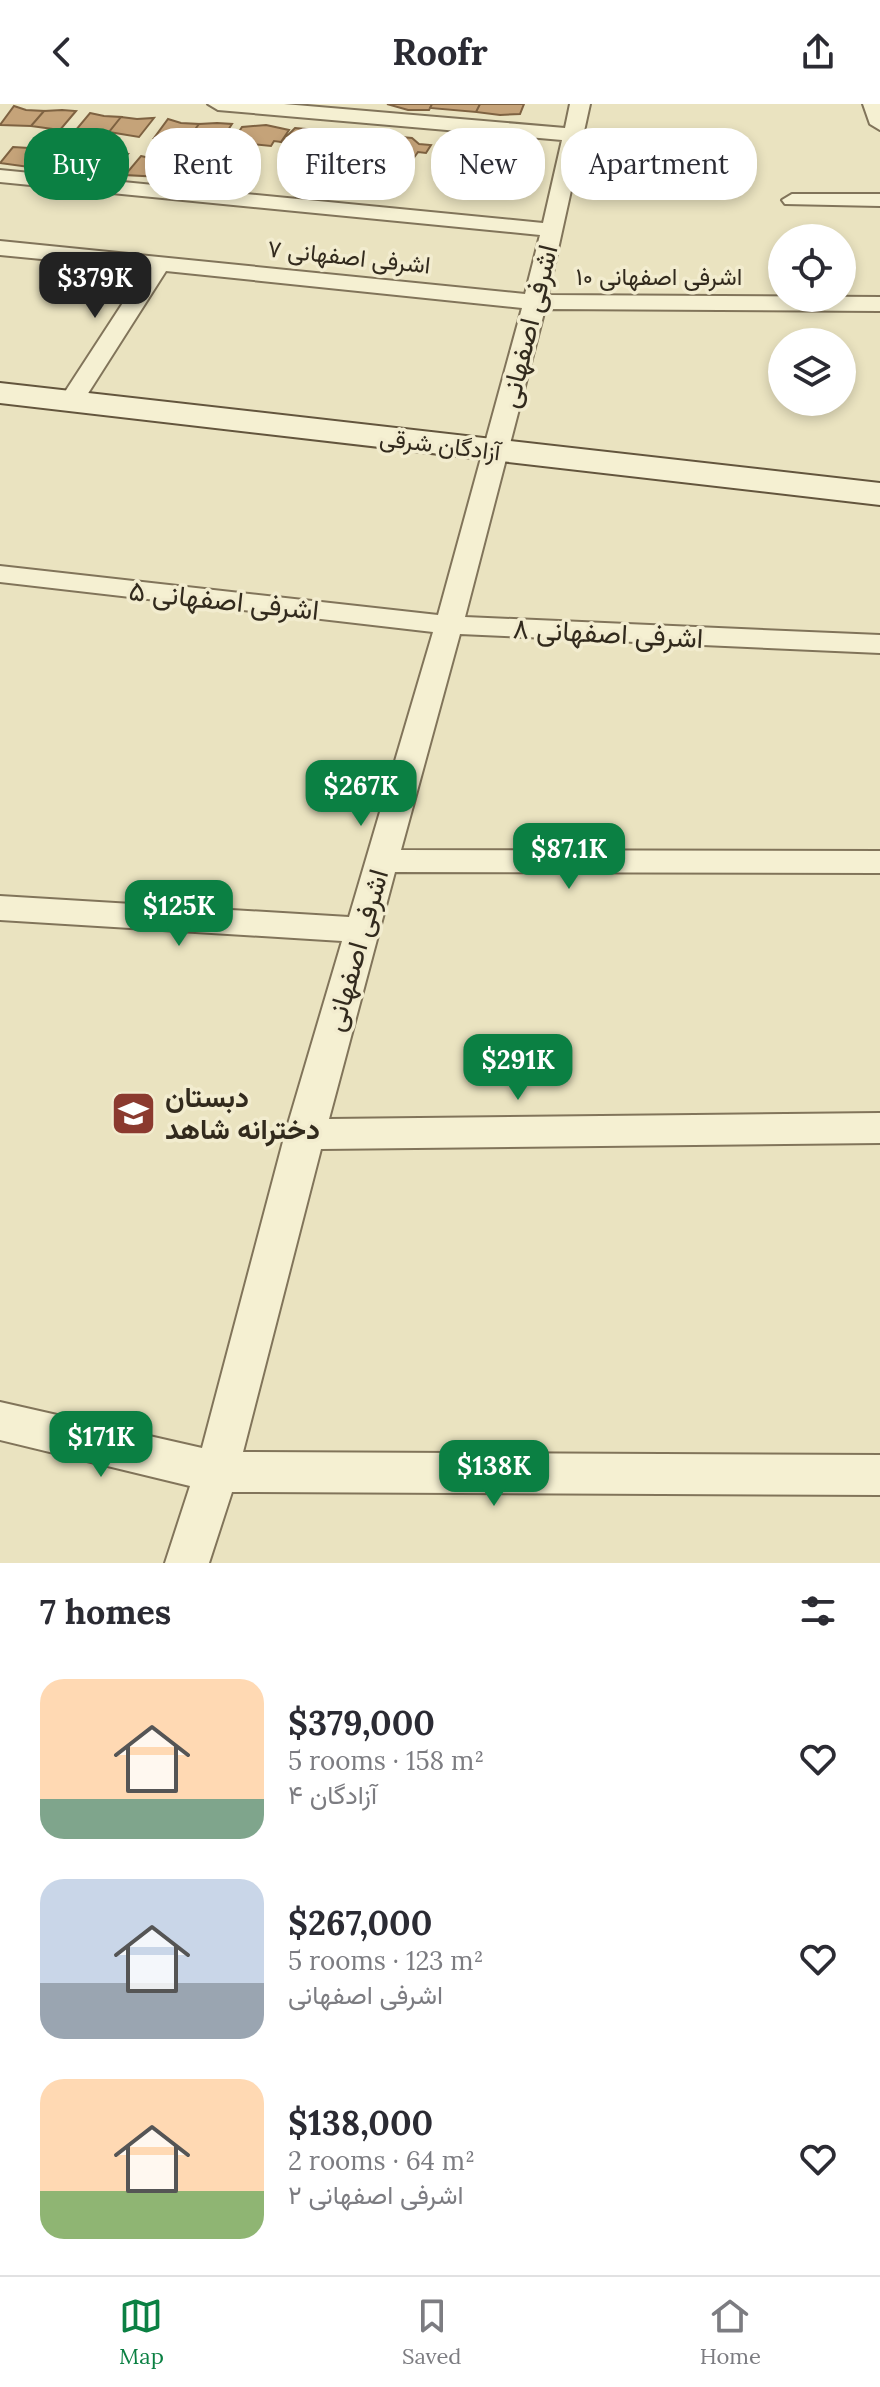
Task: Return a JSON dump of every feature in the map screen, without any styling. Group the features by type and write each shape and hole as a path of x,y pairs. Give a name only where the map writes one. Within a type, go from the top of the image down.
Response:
{"main road":[{"name":"آزادگان شرقی","path":"0,393 880,494"}],"street":[{"path":"218,104 577,119"},
{"path":"873,104 880,124"},
{"name":"اشرفی اصفهانی","path":"187,1563 218,1472 304,1134 495,452 577,119"},
{"path":"0,176 552,230"},
{"path":"792,200 880,200"},
{"name":"اشرفی اصفهانی ۷","path":"0,248 534,302"},
{"path":"71,401 159,265"},
{"name":"اشرفی اصفهانی ۱۰","path":"534,302 880,304"},
{"name":"اشرفی اصفهانی ۵","path":"0,574 448,625"},
{"name":"اشرفی اصفهانی ۸","path":"448,625 880,644"},
{"path":"381,861 880,862"},
{"path":"0,908 361,930"},
{"path":"304,1134 733,1132 880,1128"},
{"path":"0,1421 218,1472 880,1475"}],"building":[{"path":"387,104 432,104 429,110 408,110"},
{"path":"432,104 480,104 476,112 430,108"},
{"path":"480,104 524,104 520,114 500,115 476,112"},
{"path":"14,106 44,111 31,126 0,125"},
{"path":"44,111 76,111 62,128 31,126"},
{"path":"90,113 121,117 112,128 78,128"},
{"path":"121,117 154,118 139,137 129,135 129,128 112,128"},
{"path":"168,119 199,124 196,128 161,128"},
{"path":"199,124 232,124 229,128 196,128"},
{"path":"266,125 280,128 277,128 277,141 271,146 261,145 261,128 242,127"},
{"path":"415,141 431,145 426,153 418,152 415,156"},
{"path":"13,147 24,148 24,166 0,163"},
{"path":"141,156 145,157 145,176 129,175 129,170"}],"place":[{"name":"دبستان دخترانه شاهد","path":"134,1113"}]}
